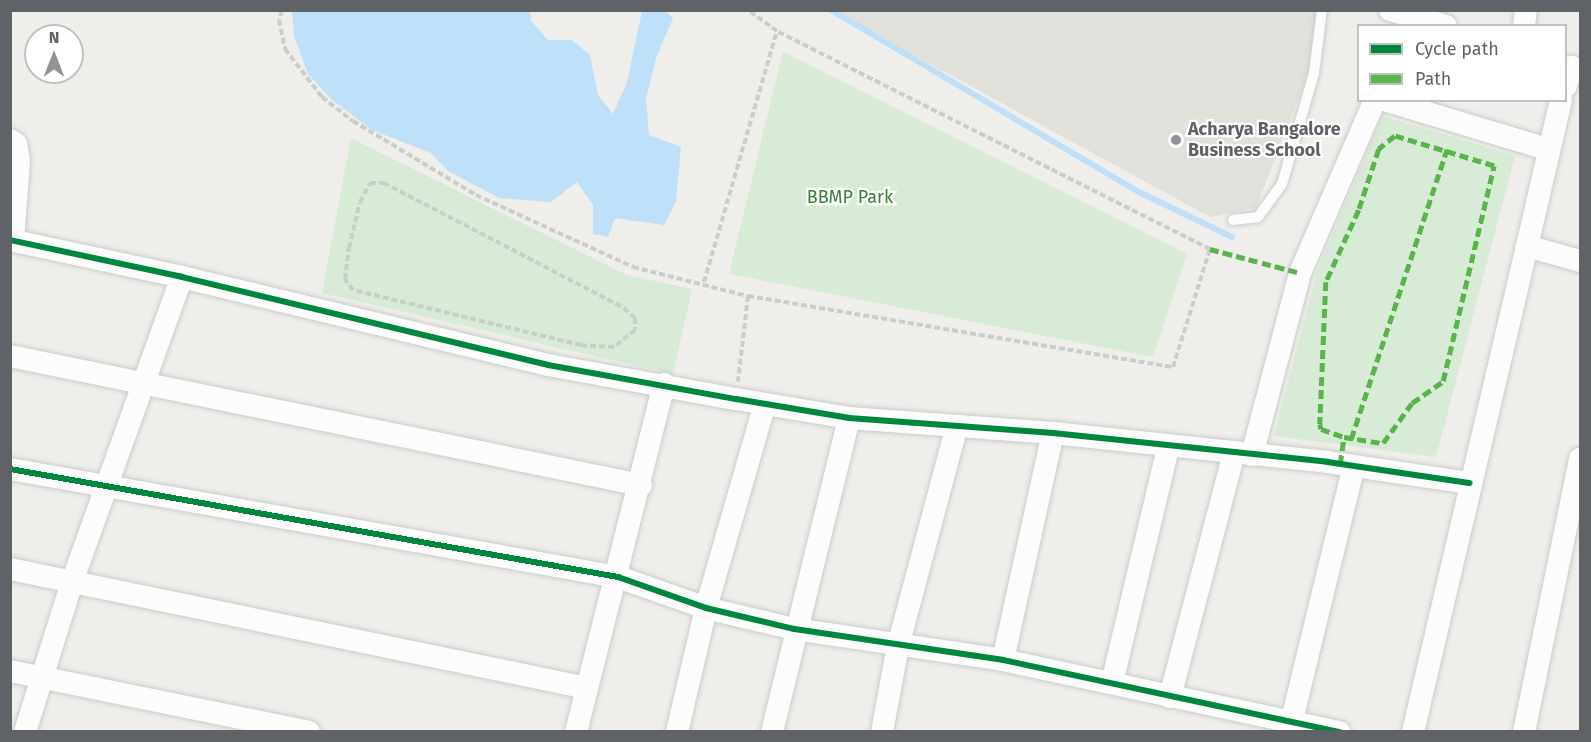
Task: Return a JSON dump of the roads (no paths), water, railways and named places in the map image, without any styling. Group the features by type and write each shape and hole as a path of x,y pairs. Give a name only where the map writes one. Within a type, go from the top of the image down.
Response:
{"street":[{"path":"1390,10 1420,14 1442,24"},
{"path":"1170,697 1300,273 1375,102"},
{"path":"1391,102 1547,149"},
{"path":"1413,732 1469,483 1527,246 1547,149 1560,102"},
{"path":"10,140 15,144 19,161 12,241 182,277 548,364 849,418 1053,433 1168,448 1354,466 1469,483"},
{"path":"1527,246 1581,261"},
{"path":"25,732 72,582 146,384 182,277"},
{"path":"10,356 641,485"},
{"path":"576,732 618,577 664,384"},
{"path":"677,732 706,608 765,404"},
{"path":"772,732 794,629 849,418"},
{"path":"882,732 898,646 957,426"},
{"path":"1003,660 1053,433"},
{"path":"1112,683 1168,448"},
{"path":"1524,732 1581,459"},
{"path":"1290,726 1354,466"},
{"path":"10,469 618,577 706,608 794,629 1003,660 1112,683 1290,726 1339,732"},
{"path":"10,569 587,688"},
{"path":"10,671 309,732"}],"lane":[{"path":"1233,220 1258,218 1282,184 1316,66 1322,10"}],"water":[{"path":"292,11 530,11 531,21 548,40 572,40 590,55 598,95 613,114 627,82 642,11 666,11 673,18 656,58 646,99 649,135 681,147 676,201 664,225 615,218 608,237 593,234 593,205 577,182 551,202 499,198 448,171 431,153 372,130 332,100 308,74 294,36"}],"waterway":[{"path":"831,10 1141,193 1232,237"}],"place":[{"name":"Acharya Bangalore Business School","path":"1176,140"}],"park label":[{"name":"BBMP Park","path":"850,197"}]}
